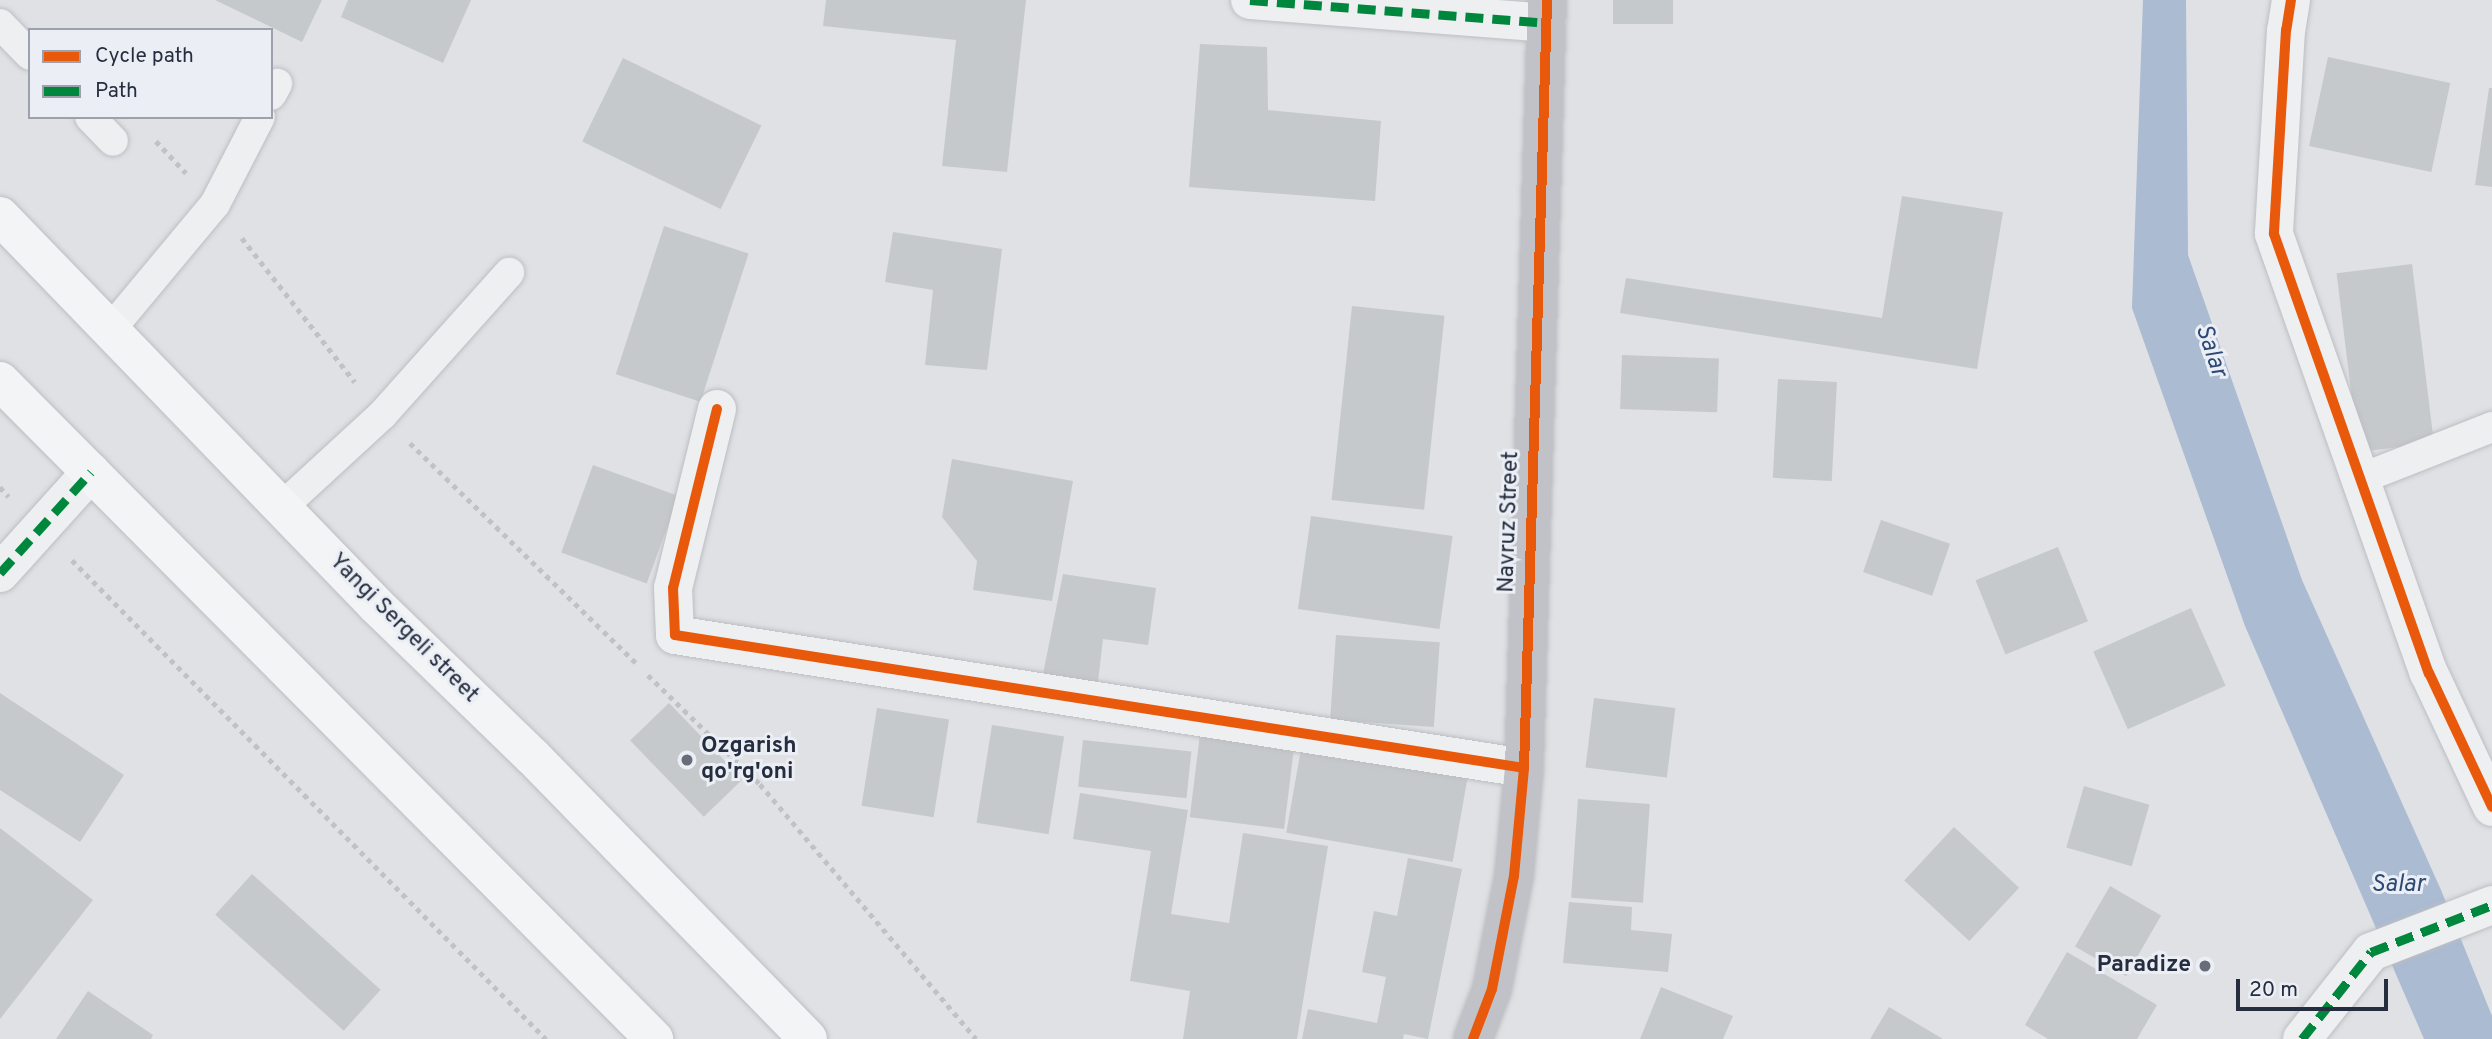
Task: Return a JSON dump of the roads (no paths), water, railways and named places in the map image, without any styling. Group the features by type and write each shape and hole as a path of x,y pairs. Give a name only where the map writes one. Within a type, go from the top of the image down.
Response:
{"main road":[{"name":"Yangi Sergeli street","path":"0,216 376,605 532,756 808,1039"},
{"path":"0,381 654,1039"}],"street":[{"path":"1250,0 1546,11"},
{"path":"2291,0 2286,30 2274,234 2429,673 2492,807"},
{"name":"Navruz Street","path":"1473,1039 1492,989 1514,876 1524,768 1546,11"},
{"path":"717,409 673,589 675,635 1524,768"},
{"path":"0,573 91,472"},
{"path":"2302,1039 2371,952 2490,906"}],"lane":[{"path":"92,119 113,141"},
{"path":"110,330 215,204 259,119"},
{"path":"282,507 382,415 509,273"},
{"path":"2360,479 2492,427"}],"water":[{"name":"Salar","path":"2143,0 2186,0 2188,255 2302,580 2441,890 2492,1016 2492,1039 2424,1039 2245,626 2132,308"}],"place":[{"name":"Ozgarish qo'rg'oni","path":"687,760"},
{"name":"Paradize","path":"2205,966"}]}
